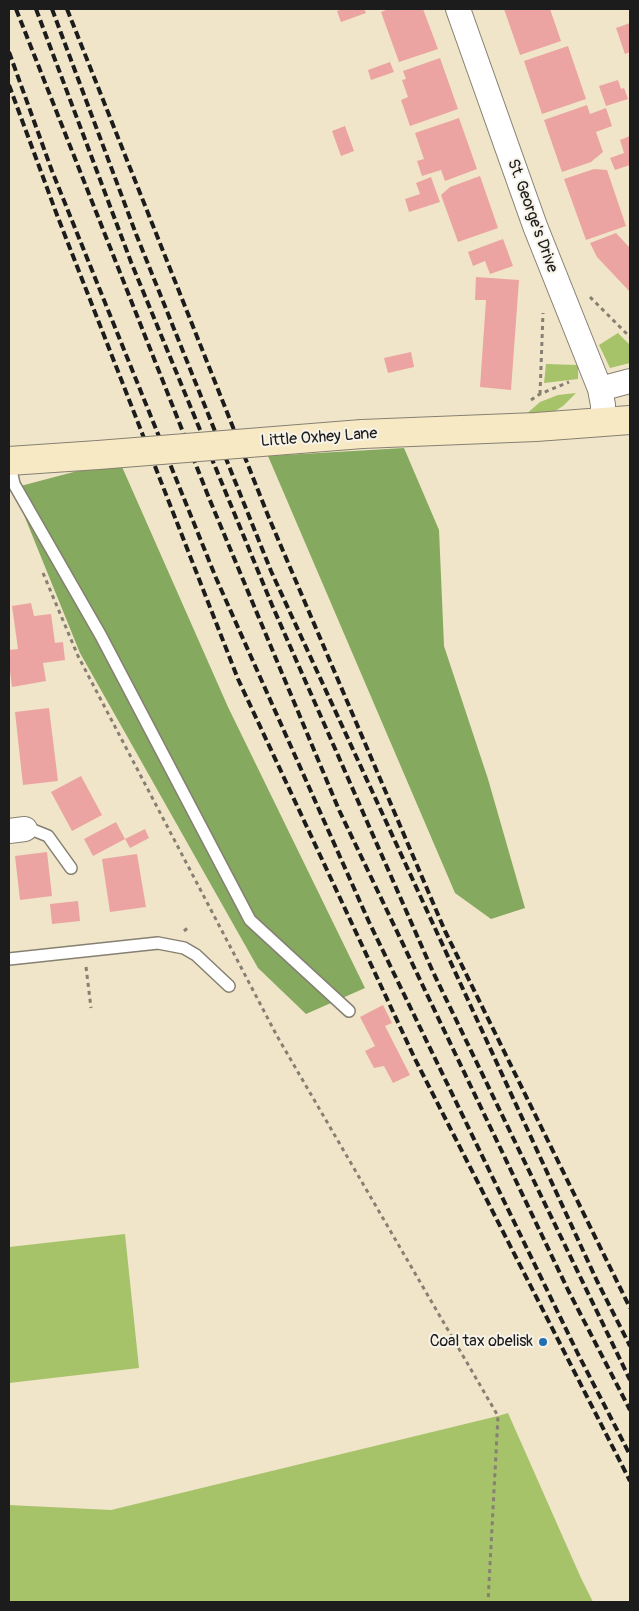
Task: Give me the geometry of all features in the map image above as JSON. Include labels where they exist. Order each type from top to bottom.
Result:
[{"type":"main road","name":"Little Oxhey Lane","points":[[9,461],[362,434],[603,423],[630,420]]},
{"type":"street","name":"St. George's Drive","points":[[458,9],[535,226],[600,389],[603,405],[603,423]]},
{"type":"street","points":[[600,389],[630,381]]},
{"type":"lane","points":[[9,461],[14,484],[101,636],[250,920],[349,1011]]},
{"type":"lane","points":[[13,828],[33,830],[48,836],[71,868]]},
{"type":"lane","points":[[9,959],[158,943],[184,948],[196,955],[229,986]]},
{"type":"path","points":[[39,565],[78,656],[278,1036],[498,1416],[488,1602]]},
{"type":"path","points":[[84,951],[92,1008]]},
{"type":"green space","points":[[618,333],[630,345],[630,363],[610,368],[599,345]]},
{"type":"green space","points":[[546,364],[578,365],[578,379],[544,383]]},
{"type":"green space","points":[[576,393],[563,406],[552,413],[524,416],[540,402],[558,395]]},
{"type":"green space","points":[[404,448],[439,530],[444,646],[488,779],[525,908],[491,919],[455,893],[268,456]]},
{"type":"green space","points":[[119,460],[228,707],[365,988],[306,1014],[258,968],[80,653],[13,488]]},
{"type":"green space","points":[[125,1234],[139,1368],[9,1383],[9,1247]]},
{"type":"green space","points":[[508,1413],[593,1602],[9,1602],[9,1505],[111,1510]]},
{"type":"building","points":[[343,9],[364,9],[366,13],[341,22],[337,11]]},
{"type":"building","points":[[389,9],[423,9],[438,49],[399,62],[381,12]]},
{"type":"building","points":[[504,9],[550,9],[561,41],[520,55]]},
{"type":"building","points":[[630,23],[630,52],[625,54],[616,28]]},
{"type":"building","points":[[568,46],[586,99],[542,114],[524,61]]},
{"type":"building","points":[[440,58],[458,109],[410,126],[401,100],[408,97],[402,80],[406,79],[403,71]]},
{"type":"building","points":[[390,62],[394,72],[371,80],[368,70]]},
{"type":"building","points":[[618,80],[621,89],[624,88],[628,99],[606,106],[599,86]]},
{"type":"building","points":[[587,105],[590,114],[606,108],[612,126],[596,132],[603,152],[591,162],[562,172],[544,120]]},
{"type":"building","points":[[459,118],[477,169],[445,181],[441,170],[422,176],[417,161],[424,159],[415,133]]},
{"type":"building","points":[[345,126],[354,151],[341,156],[332,131]]},
{"type":"building","points":[[630,136],[630,165],[615,170],[610,158],[624,153],[620,140]]},
{"type":"building","points":[[594,169],[607,170],[626,226],[586,240],[564,179]]},
{"type":"building","points":[[480,176],[498,228],[458,242],[441,195],[450,187]]},
{"type":"building","points":[[431,177],[440,202],[409,212],[405,199],[420,194],[416,183]]},
{"type":"building","points":[[616,233],[630,248],[630,292],[597,257],[590,243]]},
{"type":"building","points":[[503,239],[513,266],[490,274],[485,261],[473,266],[468,252]]},
{"type":"building","points":[[476,277],[519,280],[511,390],[480,387],[486,300],[475,300]]},
{"type":"building","points":[[411,352],[414,367],[388,373],[384,358]]},
{"type":"building","points":[[31,603],[34,616],[51,614],[55,643],[63,642],[65,660],[43,663],[46,681],[12,687],[9,650],[18,649],[12,606]]},
{"type":"building","points":[[49,708],[58,781],[23,785],[15,712]]},
{"type":"building","points":[[81,776],[102,815],[72,831],[51,792]]},
{"type":"building","points":[[116,822],[125,839],[93,856],[84,839]]},
{"type":"building","points":[[145,829],[149,838],[130,848],[125,839]]},
{"type":"building","points":[[47,852],[52,896],[20,900],[15,856]]},
{"type":"building","points":[[137,854],[146,907],[110,912],[102,859]]},
{"type":"building","points":[[78,901],[80,921],[52,924],[50,904]]},
{"type":"building","points":[[383,1005],[392,1023],[385,1026],[410,1075],[393,1083],[384,1066],[374,1068],[365,1051],[375,1046],[360,1017]]},
{"type":"railway","points":[[16,9],[209,498],[339,810],[568,1290],[630,1410]]},
{"type":"railway","points":[[36,9],[131,262],[272,605],[433,972],[630,1380]]},
{"type":"railway","points":[[52,9],[136,234],[271,571],[597,1281],[630,1346]]},
{"type":"railway","points":[[67,9],[269,518],[445,931],[630,1308]]},
{"type":"railway","points":[[9,52],[52,171],[216,578],[369,922],[578,1354],[630,1455]]},
{"type":"railway","points":[[9,85],[57,215],[238,679],[415,1059],[630,1481]]},
{"type":"place","name":"Coal tax obelisk","points":[[543,1342]]}]
